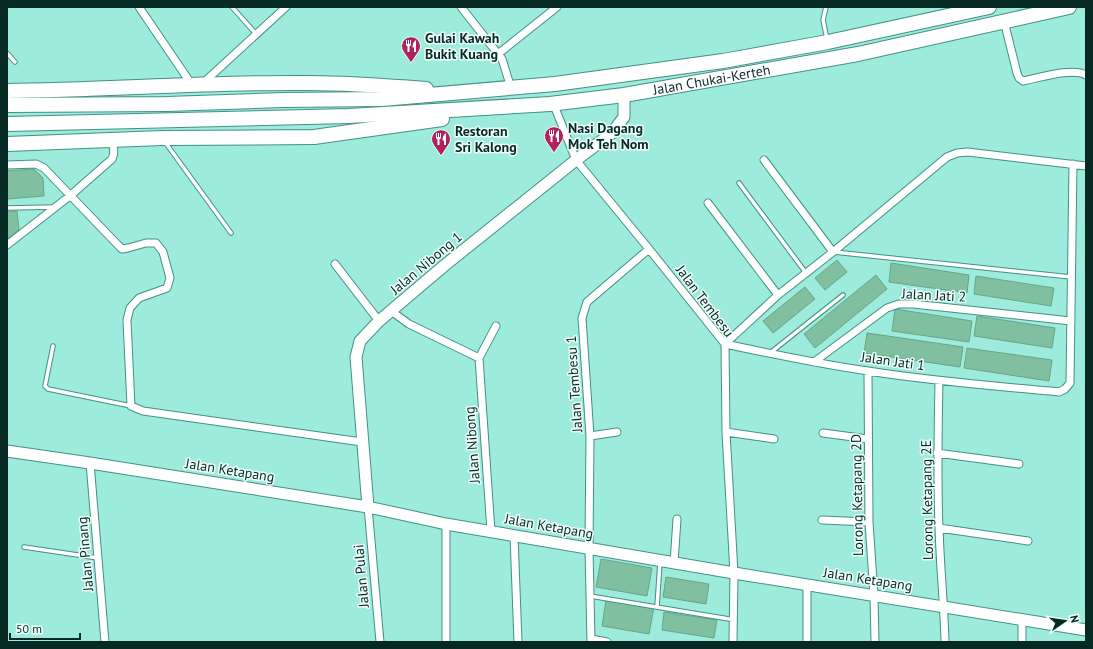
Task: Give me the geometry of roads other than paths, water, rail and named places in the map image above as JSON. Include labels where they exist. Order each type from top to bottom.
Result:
[{"type":"highway","name":"Jalan Chukai-Kerteh","points":[[7,105],[166,104],[283,100],[382,99],[473,92],[563,83],[723,61],[828,42],[956,10],[989,7]]},
{"type":"highway","name":"Jalan Chukai-Kerteh","points":[[7,124],[349,116],[551,103],[624,95],[858,54],[1069,7]]},
{"type":"highway","points":[[7,91],[65,91],[197,85],[308,83],[368,85],[473,92]]},
{"type":"highway","points":[[7,144],[162,138],[314,137],[551,103]]},
{"type":"street","points":[[139,7],[197,85],[286,7]]},
{"type":"street","points":[[461,7],[502,59],[512,88]]},
{"type":"street","points":[[498,54],[556,7]]},
{"type":"street","points":[[1004,21],[1017,73],[1019,78],[1023,81],[1070,72],[1082,73],[1086,75]]},
{"type":"street","name":"Jalan Nibong 1","points":[[368,508],[356,357],[360,341],[379,321],[445,265],[612,133],[624,117],[624,95]]},
{"type":"street","name":"Jalan Tembesu","points":[[551,103],[576,160],[725,344],[726,432],[734,573],[733,642]]},
{"type":"street","points":[[7,245],[71,195],[112,159],[114,149],[111,140]]},
{"type":"street","points":[[725,344],[778,295],[833,252],[947,157],[957,153],[968,152],[1086,166]]},
{"type":"street","points":[[764,160],[833,252]]},
{"type":"street","points":[[7,165],[36,164],[44,168],[122,248],[128,248],[146,243],[156,243],[163,252],[170,278],[167,288],[139,298],[130,308],[127,320],[131,406],[143,411],[362,442]]},
{"type":"street","points":[[1071,321],[1073,164]]},
{"type":"street","points":[[708,203],[778,295]]},
{"type":"street","name":"Jalan Tembesu 1","points":[[592,641],[589,548],[590,436],[582,318],[587,302],[649,249]]},
{"type":"street","points":[[335,264],[379,321]]},
{"type":"street","name":"Jalan Jati 2","points":[[814,362],[887,308],[899,304],[913,304],[1071,321]]},
{"type":"street","points":[[391,311],[409,324],[479,358],[496,326]]},
{"type":"street","name":"Jalan Jati 1","points":[[725,344],[868,371],[939,381],[1059,392],[1065,389],[1070,383],[1071,321]]},
{"type":"street","name":"Jalan Nibong","points":[[479,358],[491,531]]},
{"type":"street","name":"Lorong Ketapang 2D","points":[[868,371],[869,522],[874,595],[874,642]]},
{"type":"street","name":"Lorong Ketapang 2E","points":[[939,381],[937,453],[945,642]]},
{"type":"street","points":[[590,436],[617,432]]},
{"type":"street","points":[[726,432],[774,438]]},
{"type":"street","points":[[823,433],[868,439]]},
{"type":"street","name":"Jalan Ketapang","points":[[7,451],[368,508],[446,524],[660,561],[1086,630]]},
{"type":"street","points":[[937,453],[1018,464]]},
{"type":"street","name":"Jalan Pinang","points":[[90,463],[105,642]]},
{"type":"street","name":"Jalan Pulai","points":[[368,508],[380,642]]},
{"type":"street","points":[[674,563],[677,520]]},
{"type":"street","points":[[822,520],[869,522]]},
{"type":"street","points":[[446,524],[446,642]]},
{"type":"street","points":[[939,528],[1028,542]]},
{"type":"street","points":[[514,536],[518,642]]},
{"type":"street","points":[[807,585],[807,642]]},
{"type":"street","points":[[1022,620],[1022,642]]},
{"type":"street","points":[[592,641],[607,642]]},
{"type":"lane","points":[[232,7],[256,34]]},
{"type":"lane","points":[[826,7],[823,20],[828,42]]},
{"type":"lane","points":[[7,54],[15,62]]},
{"type":"lane","points":[[162,138],[231,233]]},
{"type":"lane","points":[[739,183],[806,273]]},
{"type":"lane","points":[[7,208],[56,206]]},
{"type":"lane","points":[[833,252],[1071,277]]},
{"type":"lane","points":[[769,353],[843,295]]},
{"type":"lane","points":[[53,346],[45,386],[48,389],[131,406]]},
{"type":"lane","points":[[24,547],[98,558]]},
{"type":"lane","points":[[657,606],[660,561]]},
{"type":"lane","points":[[590,596],[729,619]]},
{"type":"place","name":"Gulai Kawah Bukit Kuang","points":[[411,63]]},
{"type":"place","name":"Nasi Dagang Mok Teh Nom","points":[[554,153]]},
{"type":"place","name":"Restoran Sri Kalong","points":[[441,156]]}]
